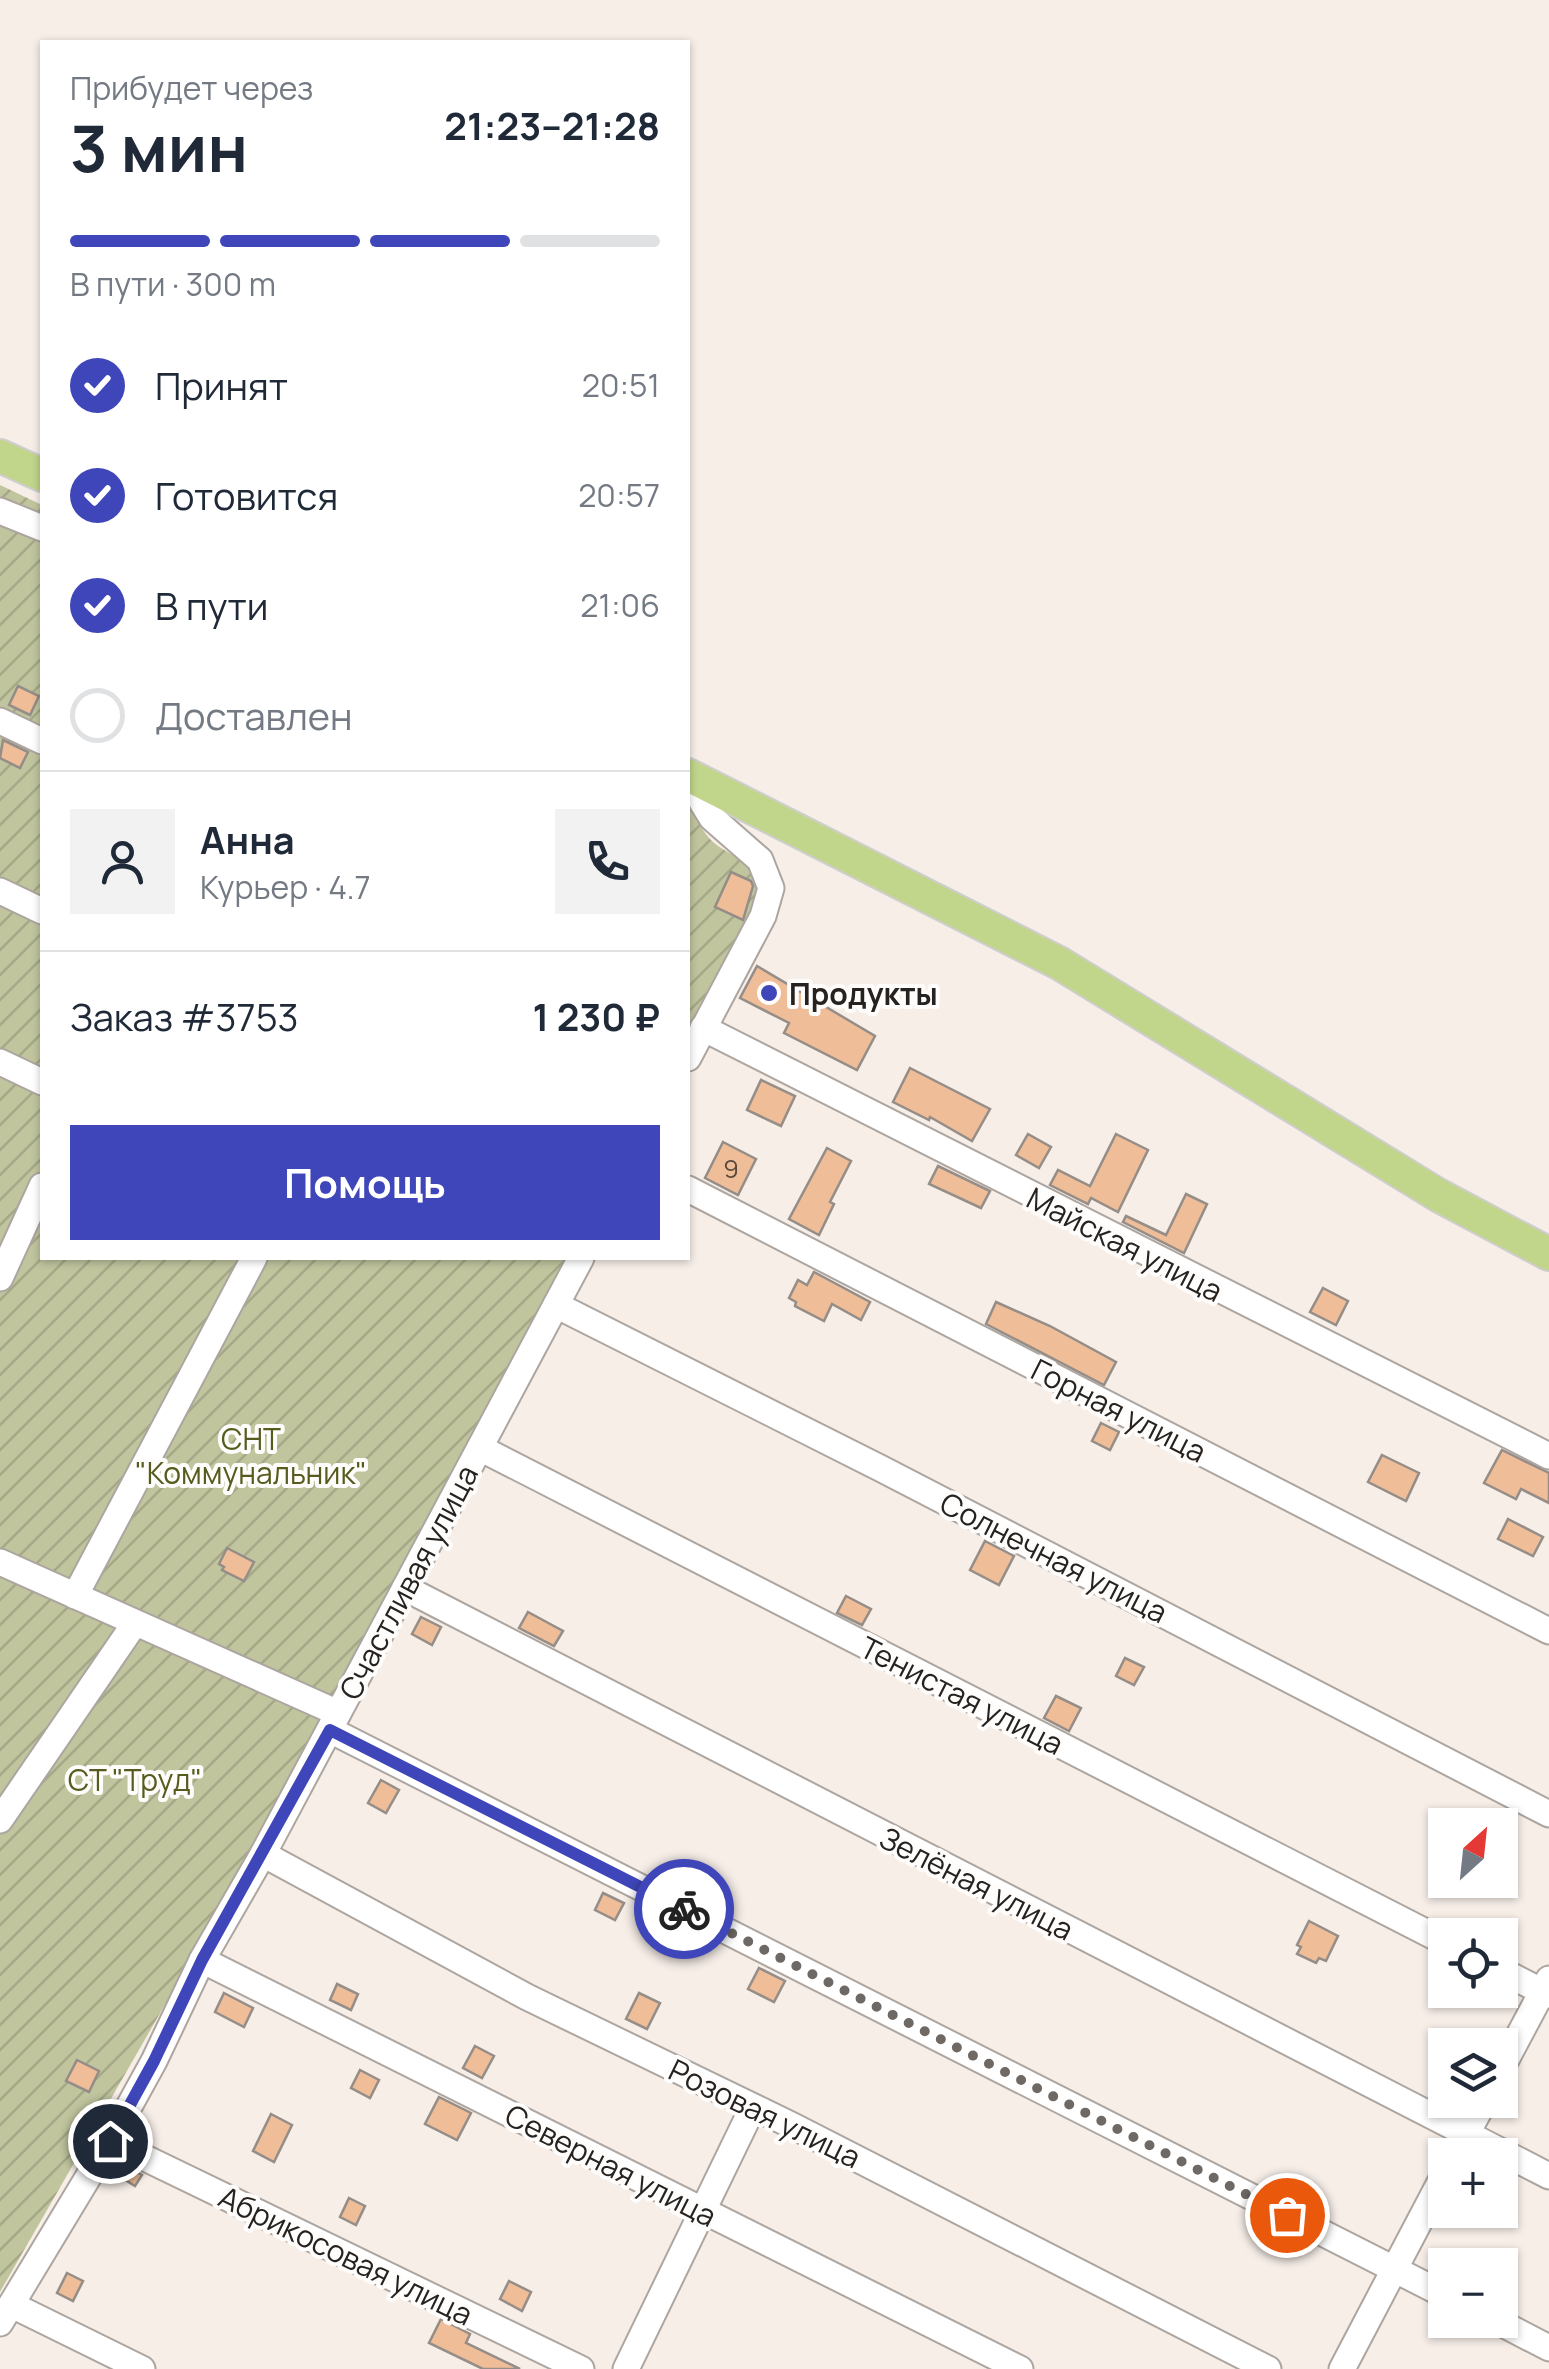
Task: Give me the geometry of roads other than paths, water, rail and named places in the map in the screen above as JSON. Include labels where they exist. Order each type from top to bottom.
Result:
[{"type":"main road","points":[[0,456],[40,474]]},
{"type":"main road","points":[[694,778],[1058,963],[1438,1195],[1549,1254]]},
{"type":"street","points":[[0,511],[40,527]]},
{"type":"street","points":[[0,721],[40,739]]},
{"type":"street","points":[[690,1054],[763,916],[771,888],[760,860],[712,818],[694,778]]},
{"type":"street","points":[[0,891],[40,910]]},
{"type":"street","name":"Майская улица","points":[[703,1028],[1549,1456]]},
{"type":"street","points":[[0,1062],[40,1081]]},
{"type":"street","points":[[0,1278],[7,1245],[40,1189]]},
{"type":"street","name":"Горная улица","points":[[690,1190],[1549,1631]]},
{"type":"street","points":[[75,1596],[253,1260]]},
{"type":"street","name":"Счастливая улица","points":[[6,2314],[154,2061],[202,1960],[263,1854],[580,1260]]},
{"type":"street","name":"Солнечная улица","points":[[556,1305],[1549,1814]]},
{"type":"street","name":"Тенистая улица","points":[[480,1448],[1428,1933]]},
{"type":"street","points":[[0,1562],[334,1722],[1428,2286]]},
{"type":"street","name":"Зелёная улица","points":[[405,1588],[1447,2138]]},
{"type":"street","points":[[0,1820],[134,1623]]},
{"type":"street","name":"Розовая улица","points":[[263,1854],[527,1997],[753,2106],[1268,2369]]},
{"type":"street","name":"Северная улица","points":[[202,1960],[1020,2369]]},
{"type":"street","points":[[1518,1977],[1547,1988],[1518,2039]]},
{"type":"street","points":[[626,2369],[753,2106]]},
{"type":"street","name":"Абрикосовая улица","points":[[110,2141],[581,2369]]},
{"type":"street","name":"Зелёная улица","points":[[1518,2165],[1549,2176]]},
{"type":"street","points":[[1342,2369],[1428,2204]]},
{"type":"street","points":[[6,2314],[142,2369]]},
{"type":"street","points":[[1518,2332],[1549,2348]]},
{"type":"place","name":"Продукты","points":[[769,993]]},
{"type":"park label","name":"СНТ \"Коммунальник\"","points":[[251,1455]]},
{"type":"park label","name":"СТ \"Труд\"","points":[[135,1779]]}]
